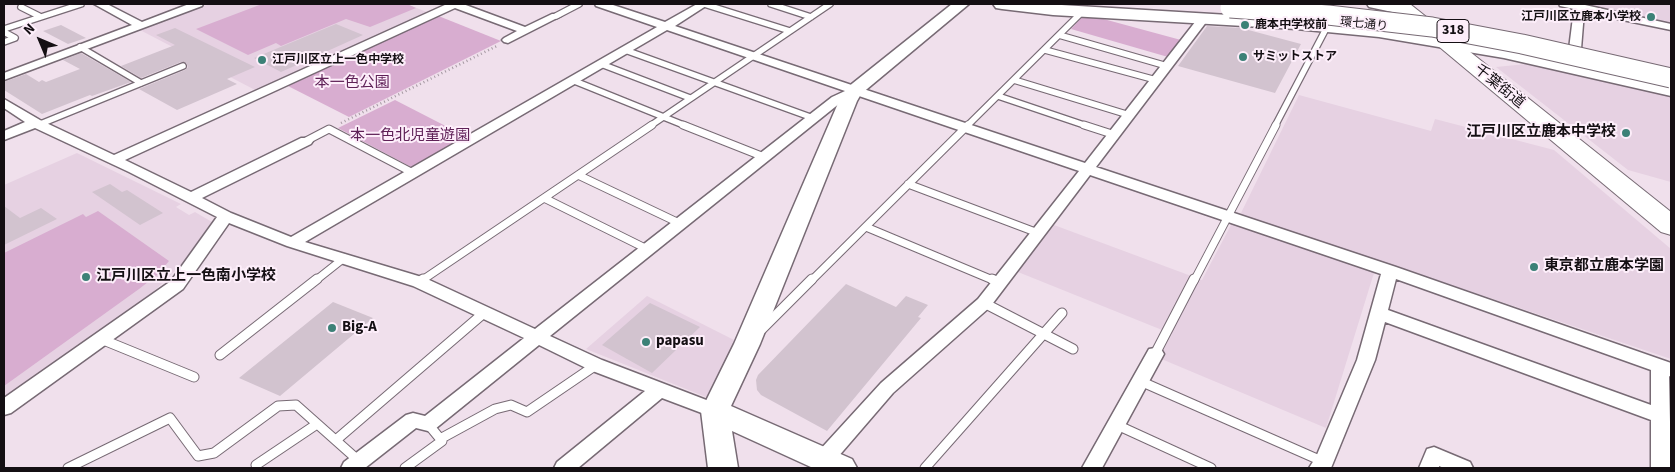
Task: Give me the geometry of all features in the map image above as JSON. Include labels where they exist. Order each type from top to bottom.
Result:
[{"type":"highway","name":"千葉街道","points":[[1406,10],[1671,226]]},
{"type":"main road","points":[[1002,4],[1052,10],[1327,26],[1443,41],[1533,58],[1671,90]]},
{"type":"main road","name":"環七通り","points":[[1051,4],[1338,16],[1432,27],[1513,42],[1671,78]]},
{"type":"main road","name":"環七通り","points":[[1157,4],[1326,20],[1430,33],[1521,50],[1671,84]]},
{"type":"main road","points":[[1255,4],[1338,10],[1368,6],[1406,10],[1671,71]]},
{"type":"street","points":[[99,4],[140,25]]},
{"type":"street","points":[[4,76],[198,4]]},
{"type":"street","points":[[113,160],[455,4],[526,31]]},
{"type":"street","points":[[600,4],[1390,271],[1666,368],[1660,416],[1661,468]]},
{"type":"street","points":[[292,243],[704,4]]},
{"type":"street","points":[[355,465],[413,420],[428,424],[679,223],[836,100],[854,91],[961,4]]},
{"type":"street","points":[[1564,4],[1580,5],[1671,27]]},
{"type":"street","points":[[1576,49],[1580,5]]},
{"type":"street","points":[[508,40],[556,16]]},
{"type":"street","points":[[4,103],[37,124],[226,216],[292,243],[419,282],[596,365],[715,411],[833,464],[887,388],[984,303],[1203,19]]},
{"type":"street","points":[[723,468],[715,411],[747,344],[848,101],[854,91]]},
{"type":"street","points":[[4,136],[37,124]]},
{"type":"street","points":[[190,198],[306,141]]},
{"type":"street","points":[[4,408],[177,285],[226,216]]},
{"type":"street","points":[[1321,465],[1366,360],[1390,271]]},
{"type":"street","points":[[1378,313],[1660,416]]},
{"type":"street","points":[[1092,468],[1155,354]]},
{"type":"street","points":[[564,468],[661,389]]},
{"type":"street","points":[[1429,468],[1434,455],[1462,468]]},
{"type":"lane","points":[[4,42],[15,38],[4,30],[12,26],[81,4]]},
{"type":"lane","points":[[556,16],[579,4]]},
{"type":"lane","points":[[704,4],[790,31]]},
{"type":"lane","points":[[770,4],[811,17]]},
{"type":"lane","points":[[419,282],[830,4]]},
{"type":"lane","points":[[21,7],[40,16]]},
{"type":"lane","points":[[1155,354],[1327,26],[1338,10]]},
{"type":"lane","points":[[747,344],[1079,15]]},
{"type":"lane","points":[[4,21],[12,26]]},
{"type":"lane","points":[[1059,35],[1167,66]]},
{"type":"lane","points":[[80,48],[141,83]]},
{"type":"lane","points":[[625,50],[813,118]]},
{"type":"lane","points":[[1045,50],[1156,80]]},
{"type":"lane","points":[[600,64],[690,98]]},
{"type":"lane","points":[[37,124],[182,66]]},
{"type":"lane","points":[[572,80],[764,157]]},
{"type":"lane","points":[[1014,80],[1130,115]]},
{"type":"lane","points":[[998,96],[1115,135]]},
{"type":"lane","points":[[306,141],[329,129],[413,173]]},
{"type":"lane","points":[[578,175],[679,223]]},
{"type":"lane","points":[[908,184],[1038,233]]},
{"type":"lane","points":[[544,198],[647,249]]},
{"type":"lane","points":[[866,227],[1000,283]]},
{"type":"lane","points":[[220,355],[344,258]]},
{"type":"lane","points":[[984,303],[1073,349]]},
{"type":"lane","points":[[336,440],[485,312]]},
{"type":"lane","points":[[925,468],[1062,313]]},
{"type":"lane","points":[[101,339],[194,377]]},
{"type":"lane","points":[[440,439],[495,409],[511,405],[519,407],[526,412],[596,365]]},
{"type":"lane","points":[[1140,382],[1321,465]]},
{"type":"lane","points":[[68,468],[170,418],[198,456],[214,453],[278,406],[296,405],[336,440],[355,465]]},
{"type":"lane","points":[[256,465],[317,424]]},
{"type":"lane","points":[[405,468],[442,441],[428,424]]},
{"type":"lane","points":[[1117,425],[1211,468]]},
{"type":"path","points":[[329,129],[508,40]]},
{"type":"shaded area","name":"江戸川区立上一色中学校","points":[[210,4],[407,4],[429,13],[257,91],[140,30]]},
{"type":"shaded area","name":"江戸川区立鹿本小学校","points":[[1588,4],[1671,4],[1671,25],[1588,7]]},
{"type":"shaded area","name":"江戸川区立鹿本中学校","points":[[1536,63],[1671,96],[1671,182],[1628,170],[1496,67]]},
{"type":"shaded area","name":"東京都立鹿本学園","points":[[1299,95],[1431,131],[1435,119],[1554,150],[1671,249],[1671,359],[1380,261],[1373,276],[1326,428],[1159,358],[1172,334],[1018,272],[1054,225],[1202,280],[1231,225],[1241,213]]},
{"type":"shaded area","name":"江戸川区立上一色南小学校","points":[[77,153],[181,204],[176,207],[189,215],[195,212],[212,222],[184,262],[152,293],[4,400],[4,185]]},
{"type":"shaded area","points":[[647,296],[736,341],[711,394],[706,397],[586,349]]},
{"type":"green space","points":[[262,4],[407,4],[416,8],[370,27],[346,19],[281,46],[276,43],[248,55],[196,29]]},
{"type":"green space","points":[[1085,14],[1181,40],[1168,57],[1071,29]]},
{"type":"green space","name":"本一色公園","points":[[436,15],[501,41],[349,117],[284,84]]},
{"type":"green space","name":"本一色北児童遊園","points":[[395,100],[467,137],[413,168],[338,128]]},
{"type":"green space","points":[[98,211],[169,261],[157,275],[139,289],[4,386],[4,253],[83,214],[86,217]]},
{"type":"building","points":[[336,24],[363,35],[281,72],[254,58]]},
{"type":"building","points":[[61,25],[86,38],[68,44],[43,31]]},
{"type":"building","points":[[1207,26],[1241,28],[1301,44],[1275,93],[1178,66]]},
{"type":"building","points":[[175,28],[255,67],[227,79],[237,84],[177,110],[139,89],[185,70],[188,67],[186,63],[181,62],[141,78],[121,66],[175,45],[156,35]]},
{"type":"building","points":[[81,53],[131,82],[92,96],[90,95],[42,114],[4,90],[4,82],[26,74],[39,82],[42,80],[46,82],[80,69],[63,60]]},
{"type":"building","points":[[110,184],[122,192],[127,190],[163,213],[140,225],[92,192]]},
{"type":"building","points":[[4,206],[20,218],[41,208],[57,219],[4,245]]},
{"type":"building","points":[[846,284],[896,307],[906,296],[928,305],[918,317],[921,318],[827,431],[761,395],[757,390],[756,380],[758,375]]},
{"type":"building","points":[[333,302],[373,318],[280,396],[239,378]]},
{"type":"building","points":[[650,303],[700,327],[652,373],[602,345]]},
{"type":"place","name":"江戸川区立鹿本小学校","points":[[1651,17]]},
{"type":"place","name":"鹿本中学校前","points":[[1245,25]]},
{"type":"place","name":"サミットストア","points":[[1243,57]]},
{"type":"place","name":"江戸川区立上一色中学校","points":[[262,60]]},
{"type":"place","name":"江戸川区立鹿本中学校","points":[[1626,133]]},
{"type":"place","name":"東京都立鹿本学園","points":[[1534,267]]},
{"type":"place","name":"江戸川区立上一色南小学校","points":[[86,277]]},
{"type":"place","name":"Big-A","points":[[332,328]]},
{"type":"place","name":"papasu","points":[[646,342]]}]
